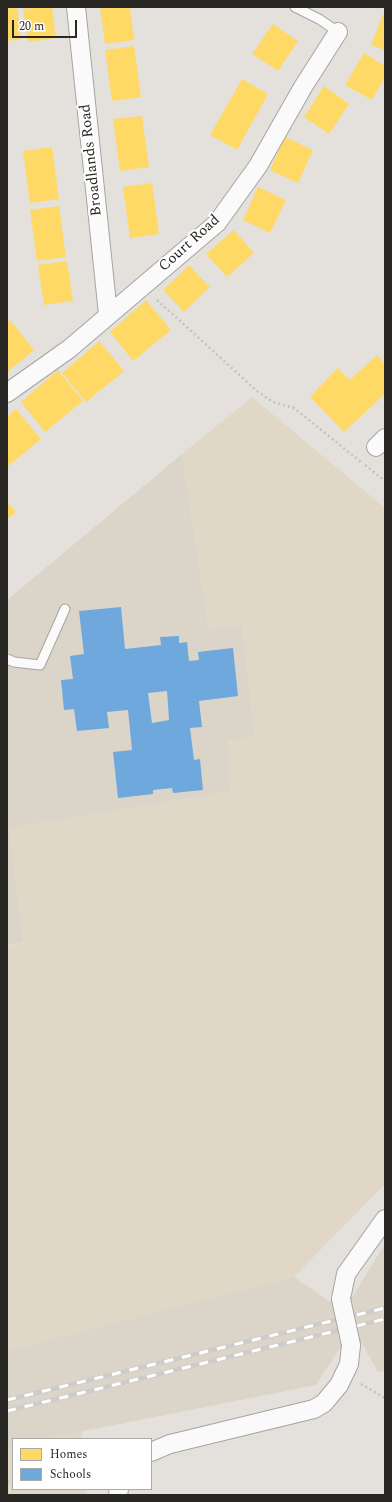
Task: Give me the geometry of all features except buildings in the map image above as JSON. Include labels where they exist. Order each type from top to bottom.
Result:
[{"type":"street","name":"Broadlands Road","points":[[76,7],[108,314]]},
{"type":"street","name":"Court Road","points":[[7,393],[69,349],[108,314],[217,223],[258,166],[303,87],[338,32]]},
{"type":"street","points":[[152,1452],[170,1444],[314,1408],[324,1403],[332,1396],[349,1364],[351,1346],[341,1299],[346,1274],[385,1219]]},
{"type":"lane","points":[[295,7],[319,19],[338,32]]},
{"type":"lane","points":[[7,658],[14,662],[40,665],[65,609]]},
{"type":"path","points":[[142,286],[257,391],[273,402],[294,408],[385,482]]},
{"type":"path","points":[[345,1374],[385,1398]]},
{"type":"shaded area","points":[[252,397],[385,508],[385,1184],[294,1277],[7,1350],[7,946],[23,942],[9,828],[230,792],[228,741],[255,736],[242,626],[209,629],[182,454]]},
{"type":"shaded area","points":[[182,454],[209,629],[242,625],[255,737],[228,741],[230,792],[9,828],[23,942],[7,945],[7,600]]},
{"type":"shaded area","points":[[383,1247],[385,1247],[385,1371],[378,1372],[362,1343],[340,1348],[316,1385],[49,1438],[12,1438],[12,1446],[7,1447],[7,1350],[294,1277],[330,1302],[353,1296]]},
{"type":"shaded area","points":[[82,1431],[82,1438],[49,1438]]},
{"type":"shaded area","points":[[12,1446],[12,1490],[87,1490],[87,1495],[7,1495],[7,1447]]},
{"type":"railway","points":[[7,1400],[385,1308]]},
{"type":"railway","points":[[7,1411],[385,1319]]}]
